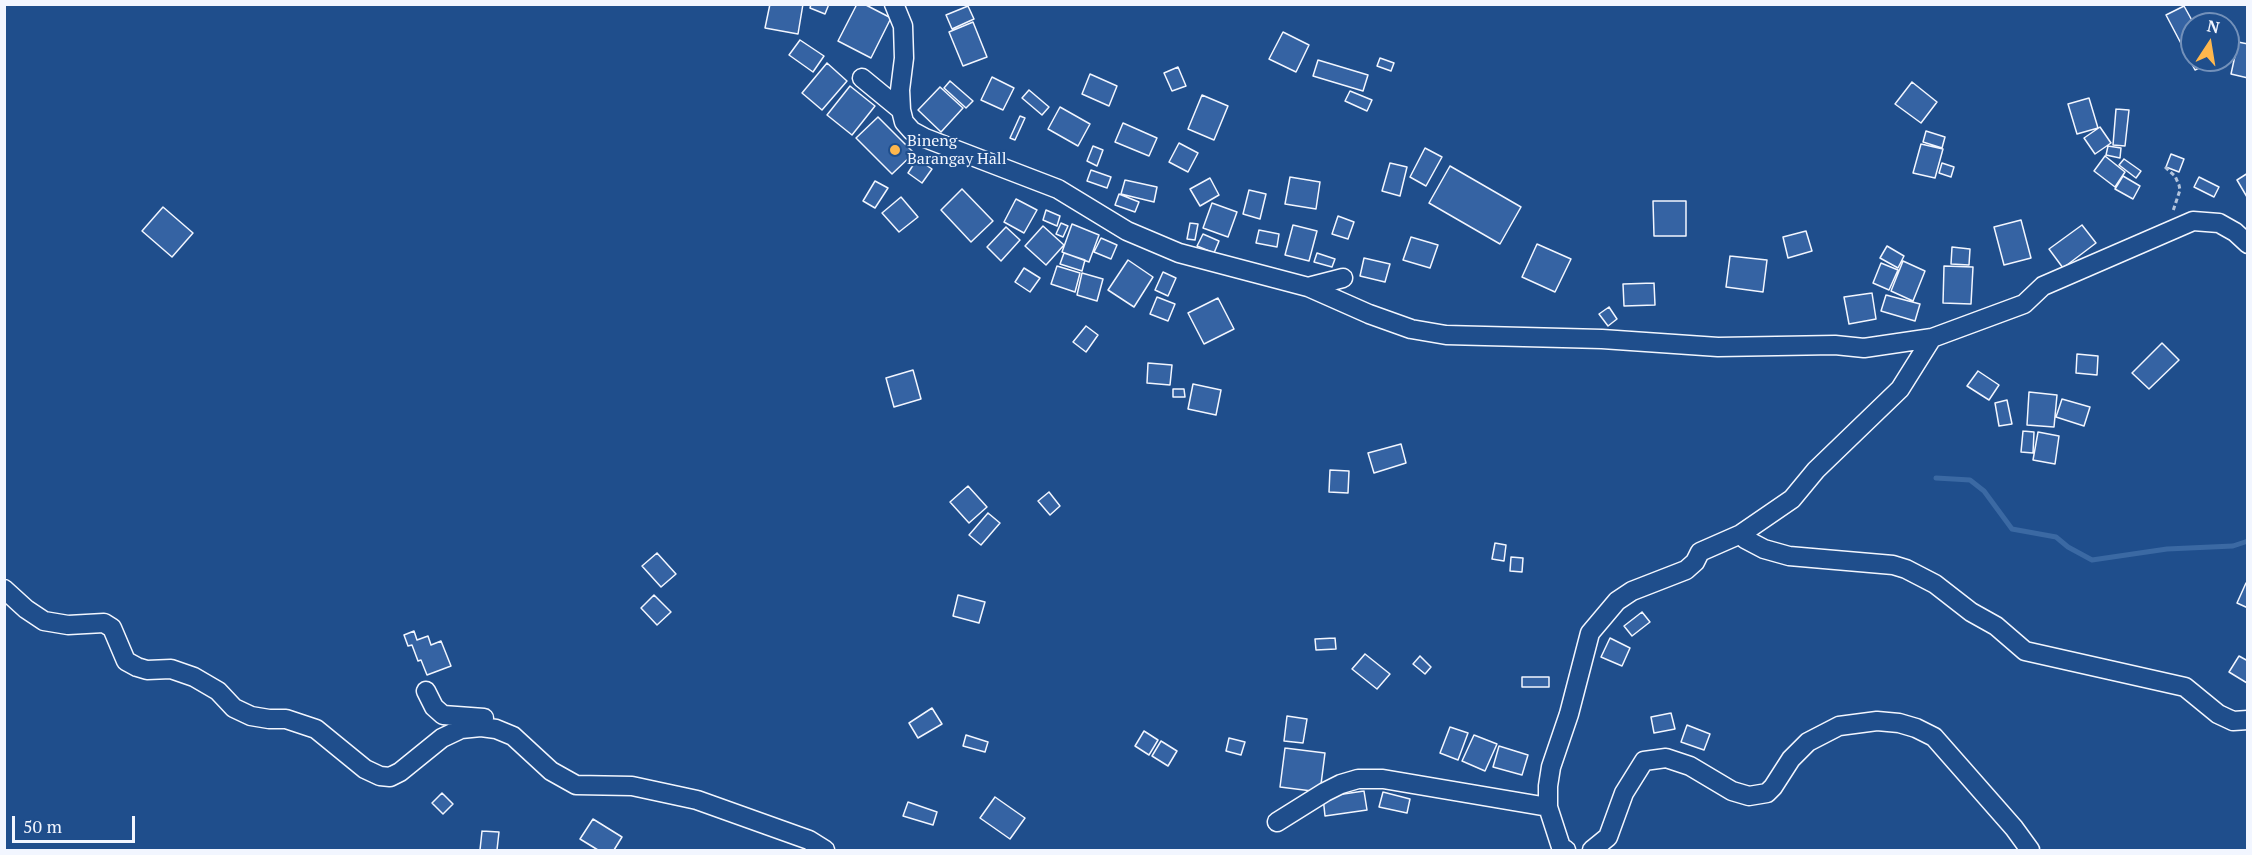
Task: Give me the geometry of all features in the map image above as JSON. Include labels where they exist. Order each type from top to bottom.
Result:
[{"type":"street","points":[[896,5],[903,26],[901,110],[904,122],[912,131],[1058,189],[1127,231],[1179,253],[1308,287],[1370,314],[1429,334],[1602,339],[1718,347],[1835,345],[1864,348],[1932,338],[2024,304],[2043,286],[2193,221],[2207,220],[2219,223],[2235,232],[2247,244]]},
{"type":"street","points":[[862,78],[901,110]]},
{"type":"street","points":[[1308,287],[1343,278]]},
{"type":"street","points":[[1566,850],[1561,847],[1548,807],[1548,786],[1551,767],[1569,714],[1590,633],[1617,601],[1632,591],[1686,570],[1695,562],[1700,552],[1741,534],[1792,499],[1816,470],[1900,389],[1932,338]]},
{"type":"street","points":[[1741,534],[1744,539],[1764,549],[1789,556],[1893,565],[1906,569],[1935,584],[1971,612],[1996,626],[2025,651],[2185,687],[2218,714],[2233,721],[2247,720]]},
{"type":"street","points":[[4,589],[26,609],[44,621],[68,625],[104,623],[112,627],[126,661],[147,670],[171,669],[194,677],[219,691],[234,708],[251,716],[286,719],[316,729],[365,769],[380,776],[390,777],[400,772],[442,738],[461,729],[481,727],[496,729],[513,736],[551,771],[576,785],[632,786],[697,800],[809,840],[825,850]]},
{"type":"street","points":[[426,691],[434,707],[443,715],[488,719],[496,729]]},
{"type":"street","points":[[1592,850],[1608,837],[1624,793],[1644,761],[1666,758],[1690,766],[1732,791],[1749,796],[1767,793],[1791,759],[1818,735],[1839,726],[1877,721],[1899,723],[1934,737],[2030,850]]},
{"type":"street","points":[[1277,822],[1325,792],[1358,779],[1383,779],[1548,807]]},
{"type":"path","points":[[2164,232],[2180,190],[2175,176],[2165,167]]},
{"type":"building","points":[[770,4],[803,4],[798,34],[765,28]]},
{"type":"building","points":[[811,4],[829,4],[825,14],[810,8]]},
{"type":"building","points":[[857,4],[864,4],[891,18],[871,58],[838,41]]},
{"type":"building","points":[[968,6],[974,19],[952,29],[946,15]]},
{"type":"building","points":[[2184,6],[2187,12],[2180,12],[2180,42],[2166,15]]},
{"type":"building","points":[[973,22],[987,57],[963,66],[949,32]]},
{"type":"building","points":[[1283,32],[1309,45],[1296,72],[1269,59]]},
{"type":"building","points":[[800,40],[824,56],[813,72],[789,55]]},
{"type":"building","points":[[2240,42],[2248,44],[2248,78],[2231,74],[2231,72],[2240,72]]},
{"type":"building","points":[[1380,58],[1394,63],[1391,71],[1377,66]]},
{"type":"building","points":[[1318,60],[1368,75],[1363,91],[1313,76]]},
{"type":"building","points":[[827,63],[847,81],[822,110],[802,93]]},
{"type":"building","points":[[1178,67],[1186,86],[1172,91],[1164,73]]},
{"type":"building","points":[[1090,74],[1117,86],[1109,106],[1082,94]]},
{"type":"building","points":[[992,77],[1014,88],[1003,110],[981,100]]},
{"type":"building","points":[[950,81],[973,101],[966,108],[944,88]]},
{"type":"building","points":[[1912,82],[1937,102],[1921,123],[1895,104]]},
{"type":"building","points":[[850,86],[875,106],[852,135],[827,115]]},
{"type":"building","points":[[940,87],[963,108],[941,132],[918,110]]},
{"type":"building","points":[[1029,90],[1049,107],[1042,115],[1022,98]]},
{"type":"building","points":[[1350,91],[1372,100],[1367,111],[1345,101]]},
{"type":"building","points":[[1202,95],[1228,106],[1214,140],[1188,129]]},
{"type":"building","points":[[2089,98],[2098,128],[2077,134],[2068,104]]},
{"type":"building","points":[[1060,107],[1090,124],[1078,146],[1048,129]]},
{"type":"building","points":[[2116,109],[2129,110],[2125,146],[2113,145]]},
{"type":"building","points":[[1020,116],[1025,118],[1015,140],[1010,138]]},
{"type":"building","points":[[878,117],[914,153],[892,174],[856,138]]},
{"type":"building","points":[[1123,123],[1157,138],[1149,156],[1115,142]]},
{"type":"building","points":[[2100,127],[2111,143],[2095,154],[2084,138]]},
{"type":"building","points":[[1926,131],[1945,137],[1942,148],[1923,142]]},
{"type":"building","points":[[1179,143],[1198,153],[1188,172],[1169,162]]},
{"type":"building","points":[[1921,144],[1943,149],[1935,178],[1913,173]]},
{"type":"building","points":[[1093,146],[1103,150],[1097,166],[1087,161]]},
{"type":"building","points":[[2108,146],[2121,148],[2120,158],[2106,155]]},
{"type":"building","points":[[1425,148],[1442,157],[1426,186],[1410,177]]},
{"type":"building","points":[[2171,154],[2184,159],[2179,172],[2166,167]]},
{"type":"building","points":[[2105,156],[2125,172],[2115,187],[2094,171]]},
{"type":"building","points":[[917,159],[932,169],[922,183],[908,173]]},
{"type":"building","points":[[2124,159],[2141,171],[2136,178],[2119,165]]},
{"type":"building","points":[[1390,163],[1407,167],[1400,196],[1382,191]]},
{"type":"building","points":[[1942,163],[1954,167],[1951,177],[1939,173]]},
{"type":"building","points":[[1450,166],[1521,207],[1500,244],[1429,203]]},
{"type":"building","points":[[1091,170],[1111,177],[1107,188],[1087,181]]},
{"type":"building","points":[[2248,173],[2248,197],[2247,197],[2237,180]]},
{"type":"building","points":[[2123,176],[2140,186],[2133,199],[2115,189]]},
{"type":"building","points":[[1290,177],[1320,182],[1316,209],[1285,204]]},
{"type":"building","points":[[2199,177],[2219,187],[2214,197],[2194,187]]},
{"type":"building","points":[[1210,178],[1219,195],[1200,206],[1190,189]]},
{"type":"building","points":[[1125,180],[1157,187],[1154,202],[1121,194]]},
{"type":"building","points":[[875,181],[888,188],[875,208],[863,201]]},
{"type":"building","points":[[962,189],[993,221],[971,242],[941,210]]},
{"type":"building","points":[[1249,190],[1266,194],[1260,219],[1243,214]]},
{"type":"building","points":[[1119,194],[1139,202],[1135,212],[1115,205]]},
{"type":"building","points":[[901,197],[918,217],[899,232],[882,213]]},
{"type":"building","points":[[1016,199],[1037,210],[1024,233],[1004,222]]},
{"type":"building","points":[[1653,201],[1686,201],[1686,236],[1654,236]]},
{"type":"building","points":[[1212,203],[1237,212],[1228,237],[1203,228]]},
{"type":"building","points":[[163,207],[193,233],[172,257],[142,231]]},
{"type":"building","points":[[1046,210],[1060,216],[1057,226],[1043,220]]},
{"type":"building","points":[[1338,216],[1354,222],[1348,239],[1332,234]]},
{"type":"building","points":[[2021,220],[2031,258],[2004,265],[1994,227]]},
{"type":"building","points":[[1061,223],[1068,226],[1063,237],[1056,234]]},
{"type":"building","points":[[1190,223],[1198,224],[1195,240],[1187,239]]},
{"type":"building","points":[[1072,224],[1099,235],[1089,262],[1062,252]]},
{"type":"building","points":[[1293,225],[1317,231],[1309,261],[1285,255]]},
{"type":"building","points":[[2082,225],[2096,243],[2063,268],[2049,249]]},
{"type":"building","points":[[1043,226],[1064,245],[1046,265],[1025,246]]},
{"type":"building","points":[[1006,227],[1020,240],[1001,261],[987,247]]},
{"type":"building","points":[[1259,230],[1279,234],[1277,247],[1256,243]]},
{"type":"building","points":[[1806,231],[1812,251],[1788,258],[1783,237]]},
{"type":"building","points":[[1203,234],[1219,241],[1214,253],[1197,246]]},
{"type":"building","points":[[1411,237],[1438,245],[1430,268],[1403,260]]},
{"type":"building","points":[[1101,238],[1117,245],[1111,259],[1094,252]]},
{"type":"building","points":[[1537,244],[1571,259],[1555,292],[1522,277]]},
{"type":"building","points":[[1887,246],[1904,256],[1898,268],[1880,258]]},
{"type":"building","points":[[1952,247],[1970,249],[1969,265],[1951,264]]},
{"type":"building","points":[[1064,253],[1085,260],[1082,271],[1060,264]]},
{"type":"building","points":[[1317,253],[1335,259],[1332,267],[1314,262]]},
{"type":"building","points":[[1730,256],[1767,260],[1763,292],[1726,287]]},
{"type":"building","points":[[1364,258],[1390,264],[1385,282],[1360,276]]},
{"type":"building","points":[[1128,260],[1153,277],[1134,307],[1108,290]]},
{"type":"building","points":[[1903,261],[1925,271],[1913,301],[1891,291]]},
{"type":"building","points":[[1881,263],[1898,270],[1889,290],[1873,283]]},
{"type":"building","points":[[1057,266],[1080,273],[1075,292],[1051,284]]},
{"type":"building","points":[[1944,266],[1973,267],[1971,304],[1943,303]]},
{"type":"building","points":[[1024,268],[1040,278],[1030,292],[1015,282]]},
{"type":"building","points":[[1163,272],[1176,278],[1168,296],[1155,290]]},
{"type":"building","points":[[1082,273],[1103,279],[1097,301],[1077,295]]},
{"type":"building","points":[[1654,283],[1655,305],[1624,306],[1623,284]]},
{"type":"building","points":[[1872,293],[1876,319],[1849,324],[1844,297]]},
{"type":"building","points":[[1886,295],[1920,304],[1915,321],[1881,311]]},
{"type":"building","points":[[1157,297],[1175,304],[1168,321],[1150,314]]},
{"type":"building","points":[[1218,298],[1234,329],[1204,344],[1188,313]]},
{"type":"building","points":[[1609,307],[1617,319],[1608,326],[1599,314]]},
{"type":"building","points":[[1086,326],[1098,335],[1086,352],[1073,342]]},
{"type":"building","points":[[2162,343],[2179,360],[2149,389],[2132,373]]},
{"type":"building","points":[[2077,354],[2098,356],[2097,375],[2076,373]]},
{"type":"building","points":[[1148,363],[1172,365],[1170,385],[1147,383]]},
{"type":"building","points":[[913,370],[921,399],[894,407],[886,378]]},
{"type":"building","points":[[1978,371],[1999,385],[1989,400],[1967,386]]},
{"type":"building","points":[[1193,384],[1221,390],[1216,415],[1188,409]]},
{"type":"building","points":[[1173,389],[1184,389],[1185,397],[1173,397]]},
{"type":"building","points":[[2029,392],[2057,395],[2054,427],[2027,425]]},
{"type":"building","points":[[2062,399],[2090,407],[2084,426],[2056,417]]},
{"type":"building","points":[[2007,400],[2012,424],[1999,426],[1995,403]]},
{"type":"building","points":[[2023,431],[2034,432],[2033,453],[2021,452]]},
{"type":"building","points":[[2038,432],[2059,436],[2055,464],[2033,460]]},
{"type":"building","points":[[1401,444],[1406,463],[1374,473],[1368,453]]},
{"type":"building","points":[[1330,470],[1349,471],[1348,493],[1329,492]]},
{"type":"building","points":[[968,486],[987,507],[969,523],[950,502]]},
{"type":"building","points":[[1049,492],[1060,506],[1050,515],[1038,501]]},
{"type":"building","points":[[988,513],[1000,523],[981,545],[969,535]]},
{"type":"building","points":[[1495,543],[1506,545],[1504,561],[1492,559]]},
{"type":"building","points":[[657,553],[676,574],[661,587],[642,566]]},
{"type":"building","points":[[1511,557],[1523,558],[1522,572],[1510,571]]},
{"type":"building","points":[[2248,583],[2248,608],[2237,603]]},
{"type":"building","points":[[654,595],[671,612],[657,625],[641,608]]},
{"type":"building","points":[[958,595],[985,602],[979,623],[953,616]]},
{"type":"building","points":[[1642,612],[1650,622],[1632,636],[1624,626]]},
{"type":"building","points":[[414,631],[417,640],[428,636],[431,645],[441,641],[451,666],[427,675],[421,660],[418,661],[412,645],[408,646],[404,635]]},
{"type":"building","points":[[1335,638],[1336,649],[1316,650],[1315,639]]},
{"type":"building","points":[[1610,638],[1630,648],[1622,666],[1601,657]]},
{"type":"building","points":[[1365,654],[1390,674],[1377,689],[1352,669]]},
{"type":"building","points":[[1420,656],[1431,667],[1425,674],[1413,664]]},
{"type":"building","points":[[2239,656],[2248,661],[2247,683],[2229,672]]},
{"type":"building","points":[[1522,677],[1549,677],[1549,687],[1522,687]]},
{"type":"building","points":[[932,708],[942,724],[918,738],[909,723]]},
{"type":"building","points":[[1671,713],[1675,729],[1654,733],[1651,717]]},
{"type":"building","points":[[1287,716],[1307,719],[1303,743],[1284,741]]},
{"type":"building","points":[[1687,725],[1710,734],[1704,750],[1681,742]]},
{"type":"building","points":[[1450,727],[1468,733],[1458,760],[1440,753]]},
{"type":"building","points":[[1144,731],[1158,740],[1149,755],[1135,746]]},
{"type":"building","points":[[966,735],[988,742],[985,752],[963,746]]},
{"type":"building","points":[[1474,735],[1497,744],[1485,771],[1462,761]]},
{"type":"building","points":[[1229,738],[1245,742],[1241,755],[1226,751]]},
{"type":"building","points":[[1161,741],[1177,751],[1168,766],[1152,756]]},
{"type":"building","points":[[1499,746],[1528,755],[1522,775],[1493,767]]},
{"type":"building","points":[[1285,748],[1325,753],[1320,792],[1280,787]]},
{"type":"building","points":[[1364,791],[1367,810],[1325,816],[1323,797]]},
{"type":"building","points":[[1383,792],[1410,799],[1407,813],[1379,807]]},
{"type":"building","points":[[442,793],[453,804],[443,814],[432,803]]},
{"type":"building","points":[[995,797],[1025,818],[1010,839],[980,818]]},
{"type":"building","points":[[908,802],[937,812],[933,825],[903,816]]},
{"type":"building","points":[[593,819],[622,837],[614,850],[598,850],[580,839]]},
{"type":"building","points":[[482,831],[499,832],[497,850],[480,850]]},
{"type":"waterway","points":[[1936,478],[1970,480],[1984,491],[2012,529],[2056,537],[2068,547],[2092,560],[2167,549],[2233,546],[2248,541]]},
{"type":"place","name":"Bineng Barangay Hall","points":[[895,150]]}]
